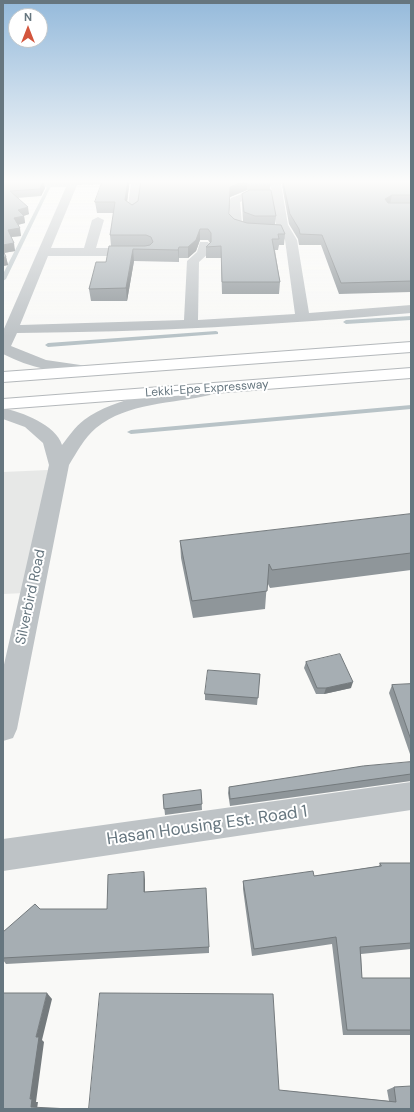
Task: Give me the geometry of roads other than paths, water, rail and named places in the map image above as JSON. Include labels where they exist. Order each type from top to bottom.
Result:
[{"type":"highway","name":"Lekki-Epe Expressway","points":[[3,377],[411,347]]},
{"type":"highway","name":"Lekki-Epe Expressway","points":[[3,404],[411,373]]},
{"type":"street","points":[[52,232],[3,348],[16,355],[55,368],[90,370]]},
{"type":"street","points":[[89,252],[95,232]]},
{"type":"street","points":[[286,232],[291,240],[302,316]]},
{"type":"street","points":[[191,324],[193,260],[203,253],[204,245]]},
{"type":"street","points":[[43,252],[146,252]]},
{"type":"street","points":[[11,329],[90,329],[191,324],[411,309]]},
{"type":"street","points":[[59,465],[74,442],[90,423],[111,412],[167,397],[220,388]]},
{"type":"street","points":[[3,413],[31,423],[52,441],[59,465]]},
{"type":"street","name":"Silverbird Road","points":[[3,729],[12,650],[59,465]]},
{"type":"street","name":"Hasan Housing Est. Road 1","points":[[3,855],[411,796]]},
{"type":"waterway","points":[[3,279],[26,232]]},
{"type":"waterway","points":[[346,322],[411,318]]},
{"type":"waterway","points":[[48,345],[216,333]]},
{"type":"waterway","points":[[131,432],[411,407]]}]
